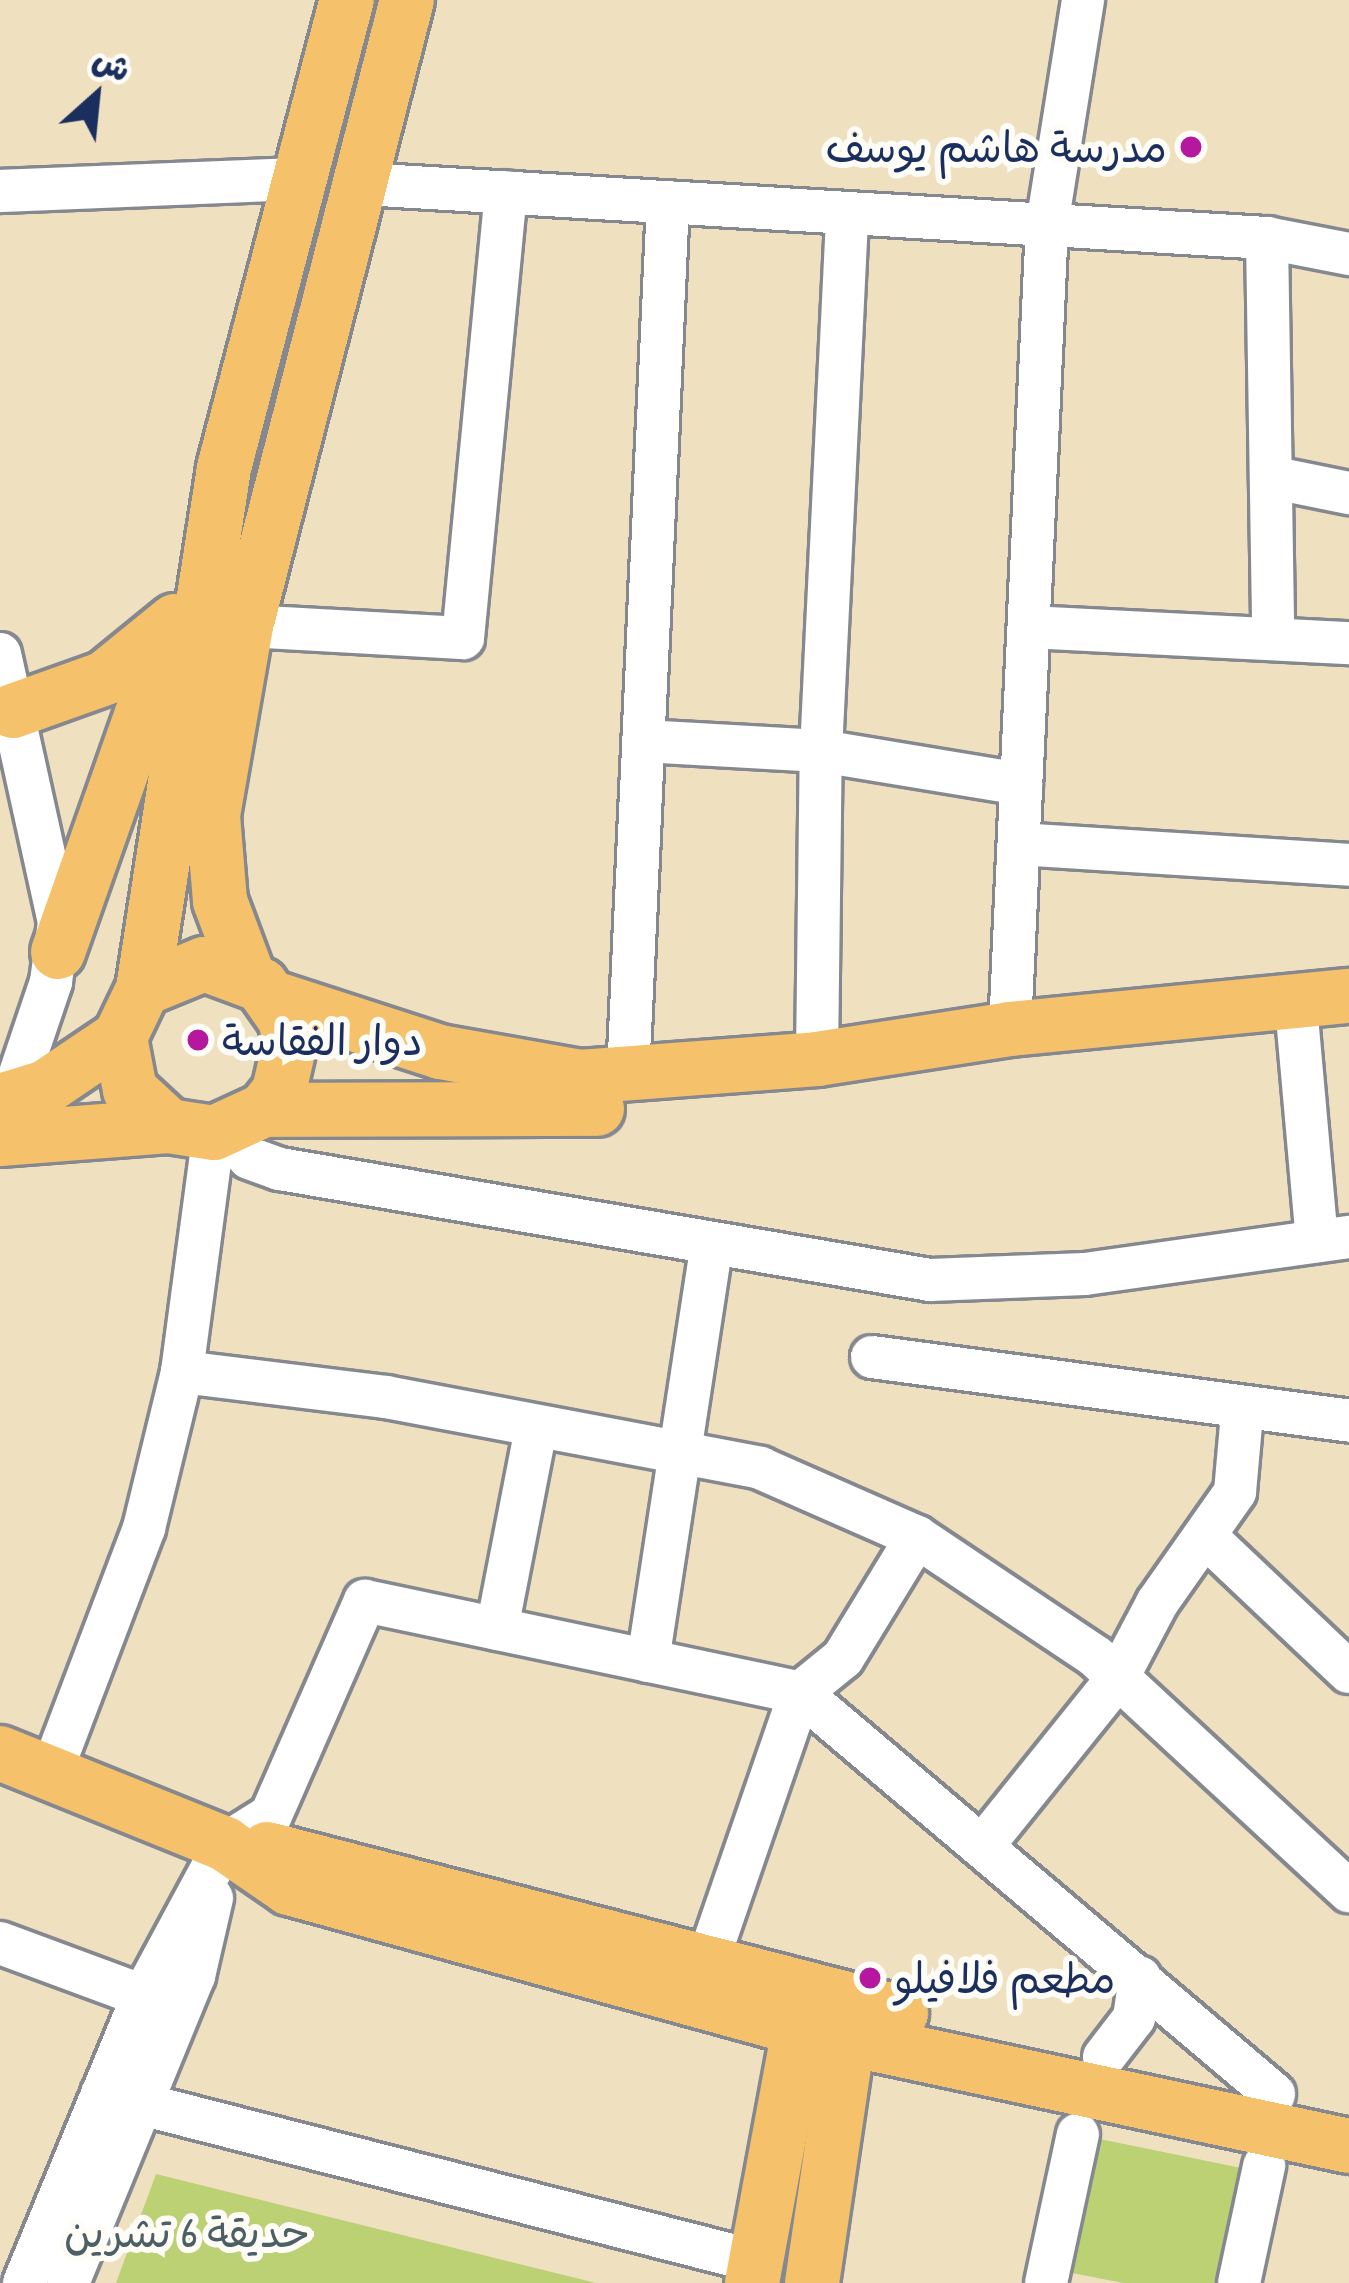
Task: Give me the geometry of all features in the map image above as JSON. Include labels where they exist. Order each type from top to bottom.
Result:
[{"type":"main road","points":[[58,952],[188,603],[347,0]]},
{"type":"main road","points":[[218,1125],[288,1068],[285,1019],[260,987],[220,901],[213,815],[246,626],[407,0]]},
{"type":"main road","points":[[224,467],[284,480]]},
{"type":"main road","points":[[4,672],[105,678],[188,603]]},
{"type":"main road","points":[[3,1127],[46,1087],[120,1037],[143,989],[188,603]]},
{"type":"main road","points":[[143,989],[205,964],[488,1064],[628,1076],[818,1059],[1010,1029],[1349,996]]},
{"type":"main road","points":[[3,1127],[218,1125],[611,1109],[1324,1028]]},
{"type":"main road","points":[[120,1037],[130,1090],[218,1125]]},
{"type":"main road","points":[[0,1753],[225,1844],[289,1888],[827,2015],[1349,2146]]},
{"type":"main road","points":[[225,1844],[304,1853],[707,1963],[827,2015],[1104,2057],[1349,2110]]},
{"type":"main road","points":[[827,2015],[813,2276],[753,2272],[827,2015]]},
{"type":"street","points":[[1010,1029],[1047,225],[1083,0]]},
{"type":"street","points":[[0,191],[302,179]]},
{"type":"street","points":[[363,184],[668,202],[847,219],[1267,238],[1349,254]]},
{"type":"street","points":[[246,626],[463,638],[506,192]]},
{"type":"street","points":[[628,1076],[668,202]]},
{"type":"street","points":[[818,1059],[821,751],[847,219]]},
{"type":"street","points":[[1267,238],[1275,478],[1273,638]]},
{"type":"street","points":[[1275,478],[1349,493]]},
{"type":"street","points":[[1030,628],[1349,643]]},
{"type":"street","points":[[3,1127],[58,952],[21,821],[4,672]]},
{"type":"street","points":[[643,741],[821,751],[1021,784]]},
{"type":"street","points":[[1019,844],[1349,865]]},
{"type":"street","points":[[218,1125],[249,1158],[280,1168],[930,1280],[1007,1281],[1333,1239],[1324,1028]]},
{"type":"street","points":[[51,1773],[144,1528],[182,1372],[218,1125]]},
{"type":"street","points":[[647,1660],[712,1245]]},
{"type":"street","points":[[872,1357],[1193,1396],[1242,1413],[1349,1421]]},
{"type":"street","points":[[182,1372],[386,1397],[760,1468],[916,1538],[1117,1679],[1349,1891]]},
{"type":"street","points":[[985,1843],[1117,1679],[1235,1492],[1242,1413]]},
{"type":"street","points":[[497,1629],[536,1429]]},
{"type":"street","points":[[1205,1536],[1349,1672]]},
{"type":"street","points":[[707,1963],[800,1693],[843,1658],[916,1538]]},
{"type":"street","points":[[68,2283],[122,2099],[143,1996],[225,1844],[271,1815],[365,1600],[800,1693],[985,1843],[1274,2094]]},
{"type":"street","points":[[24,2283],[194,1976],[225,1844]]},
{"type":"street","points":[[0,1943],[143,1996]]},
{"type":"street","points":[[1104,2057],[1134,2018],[1140,1976]]},
{"type":"street","points":[[122,2099],[753,2272]]},
{"type":"street","points":[[1047,2283],[1078,2134]]},
{"type":"street","points":[[1239,2283],[1264,2166]]},
{"type":"green space","points":[[1090,2137],[1251,2170],[1228,2283],[1123,2283],[1062,2271]]},
{"type":"green space","name":"حديقة 6 تشرين","points":[[156,2174],[596,2283],[116,2283]]},
{"type":"place","name":"مدرسة هاشم يوسف","points":[[1191,147]]},
{"type":"place","name":"دوار الفقاسة","points":[[198,1040]]},
{"type":"place","name":"مطعم فلافيلو","points":[[870,1978]]}]
